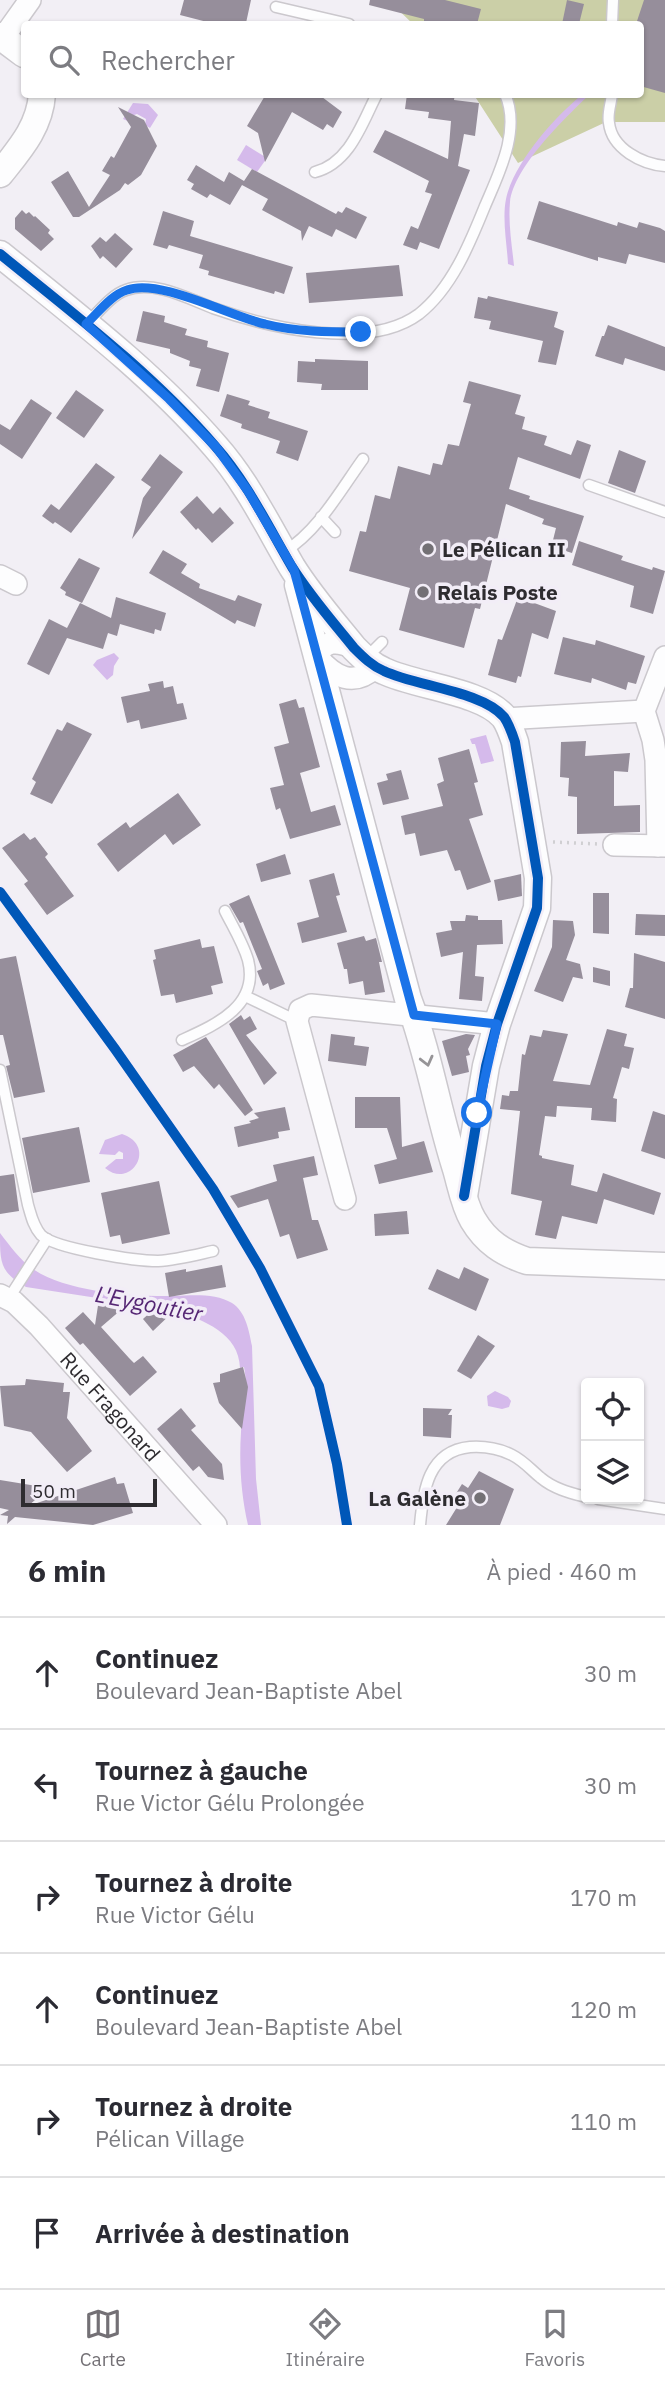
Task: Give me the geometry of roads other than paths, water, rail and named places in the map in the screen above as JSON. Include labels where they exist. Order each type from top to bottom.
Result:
[{"type":"street","points":[[21,52],[1,37],[30,0]]},
{"type":"street","points":[[0,174],[31,133],[39,114],[41,98]]},
{"type":"street","points":[[0,254],[86,324],[169,399],[216,447],[248,491],[289,561],[369,654],[392,674],[480,701],[505,719],[515,742],[532,841],[538,878],[537,908],[497,1024],[486,1066],[464,1196]]},
{"type":"street","points":[[289,561],[446,1140],[469,1213],[485,1237],[499,1249],[517,1258],[547,1264],[665,1266]]},
{"type":"street","points":[[317,657],[322,647],[333,642],[369,654]]},
{"type":"street","points":[[317,657],[330,671],[343,677],[362,677],[369,654]]},
{"type":"street","points":[[614,845],[661,846],[656,760],[644,710],[665,657]]},
{"type":"street","points":[[505,719],[644,710]]},
{"type":"street","points":[[345,1199],[297,1021],[300,1010],[311,1005],[497,1024]]},
{"type":"street","points":[[446,1140],[460,1146],[473,1139]]},
{"type":"street","name":"Rue Fragonard","points":[[9,1293],[216,1525]]},
{"type":"lane","points":[[612,21],[613,0]]},
{"type":"lane","points":[[276,7],[336,21]]},
{"type":"lane","points":[[316,172],[330,166],[343,155],[375,98]]},
{"type":"lane","points":[[86,324],[121,292],[146,287],[169,292],[246,319],[289,329],[361,332],[381,330],[411,319],[439,293],[452,274],[482,215],[510,132],[510,108],[506,98]]},
{"type":"lane","points":[[611,98],[609,127],[618,143],[645,162],[665,166]]},
{"type":"lane","points":[[289,561],[298,542],[321,517],[363,459]]},
{"type":"lane","points":[[589,485],[665,512]]},
{"type":"lane","points":[[321,517],[335,532]]},
{"type":"lane","points":[[183,1040],[225,1019],[245,996],[249,983],[248,960],[225,911]]},
{"type":"lane","points":[[245,996],[297,1021]]},
{"type":"lane","points":[[0,1070],[27,1205],[35,1226],[47,1240],[146,1261],[175,1259],[212,1251]]},
{"type":"lane","points":[[9,1293],[47,1240]]},
{"type":"lane","points":[[420,1525],[422,1500],[428,1477],[445,1455],[462,1448],[484,1447],[503,1451],[527,1464],[543,1480],[581,1495]]},
{"type":"lane","points":[[635,1504],[665,1508]]},
{"type":"water","points":[[579,98],[586,98],[530,159],[514,188],[510,202],[510,218],[514,266],[508,264],[504,215],[510,185],[526,156],[560,115]]},
{"type":"water","points":[[133,103],[148,104],[158,115],[150,128],[145,125],[146,119],[137,114],[130,122],[123,119]]},
{"type":"water","points":[[246,145],[267,158],[257,172],[237,160]]},
{"type":"water","points":[[114,653],[119,658],[113,675],[107,680],[93,665],[97,660]]},
{"type":"water","points":[[486,735],[494,761],[481,764],[475,744],[472,744],[470,739]]},
{"type":"water","points":[[122,1134],[133,1140],[138,1147],[139,1156],[137,1164],[124,1174],[105,1168],[116,1159],[123,1159],[123,1153],[119,1151],[115,1155],[99,1154],[105,1140]]},
{"type":"water","name":"L'Eygoutier","points":[[0,1233],[33,1269],[63,1283],[121,1294],[211,1296],[232,1303],[241,1311],[252,1346],[256,1479],[261,1525],[248,1525],[246,1514],[240,1455],[245,1376],[244,1367],[240,1368],[238,1356],[227,1337],[208,1324],[175,1310],[26,1287],[3,1266]]},
{"type":"water","points":[[495,1391],[508,1397],[511,1401],[509,1407],[502,1409],[488,1406],[487,1396]]},
{"type":"place","name":"Le Pélican II","points":[[428,549]]},
{"type":"place","name":"Relais Poste","points":[[423,592]]},
{"type":"place","name":"La Galène","points":[[480,1498]]}]
